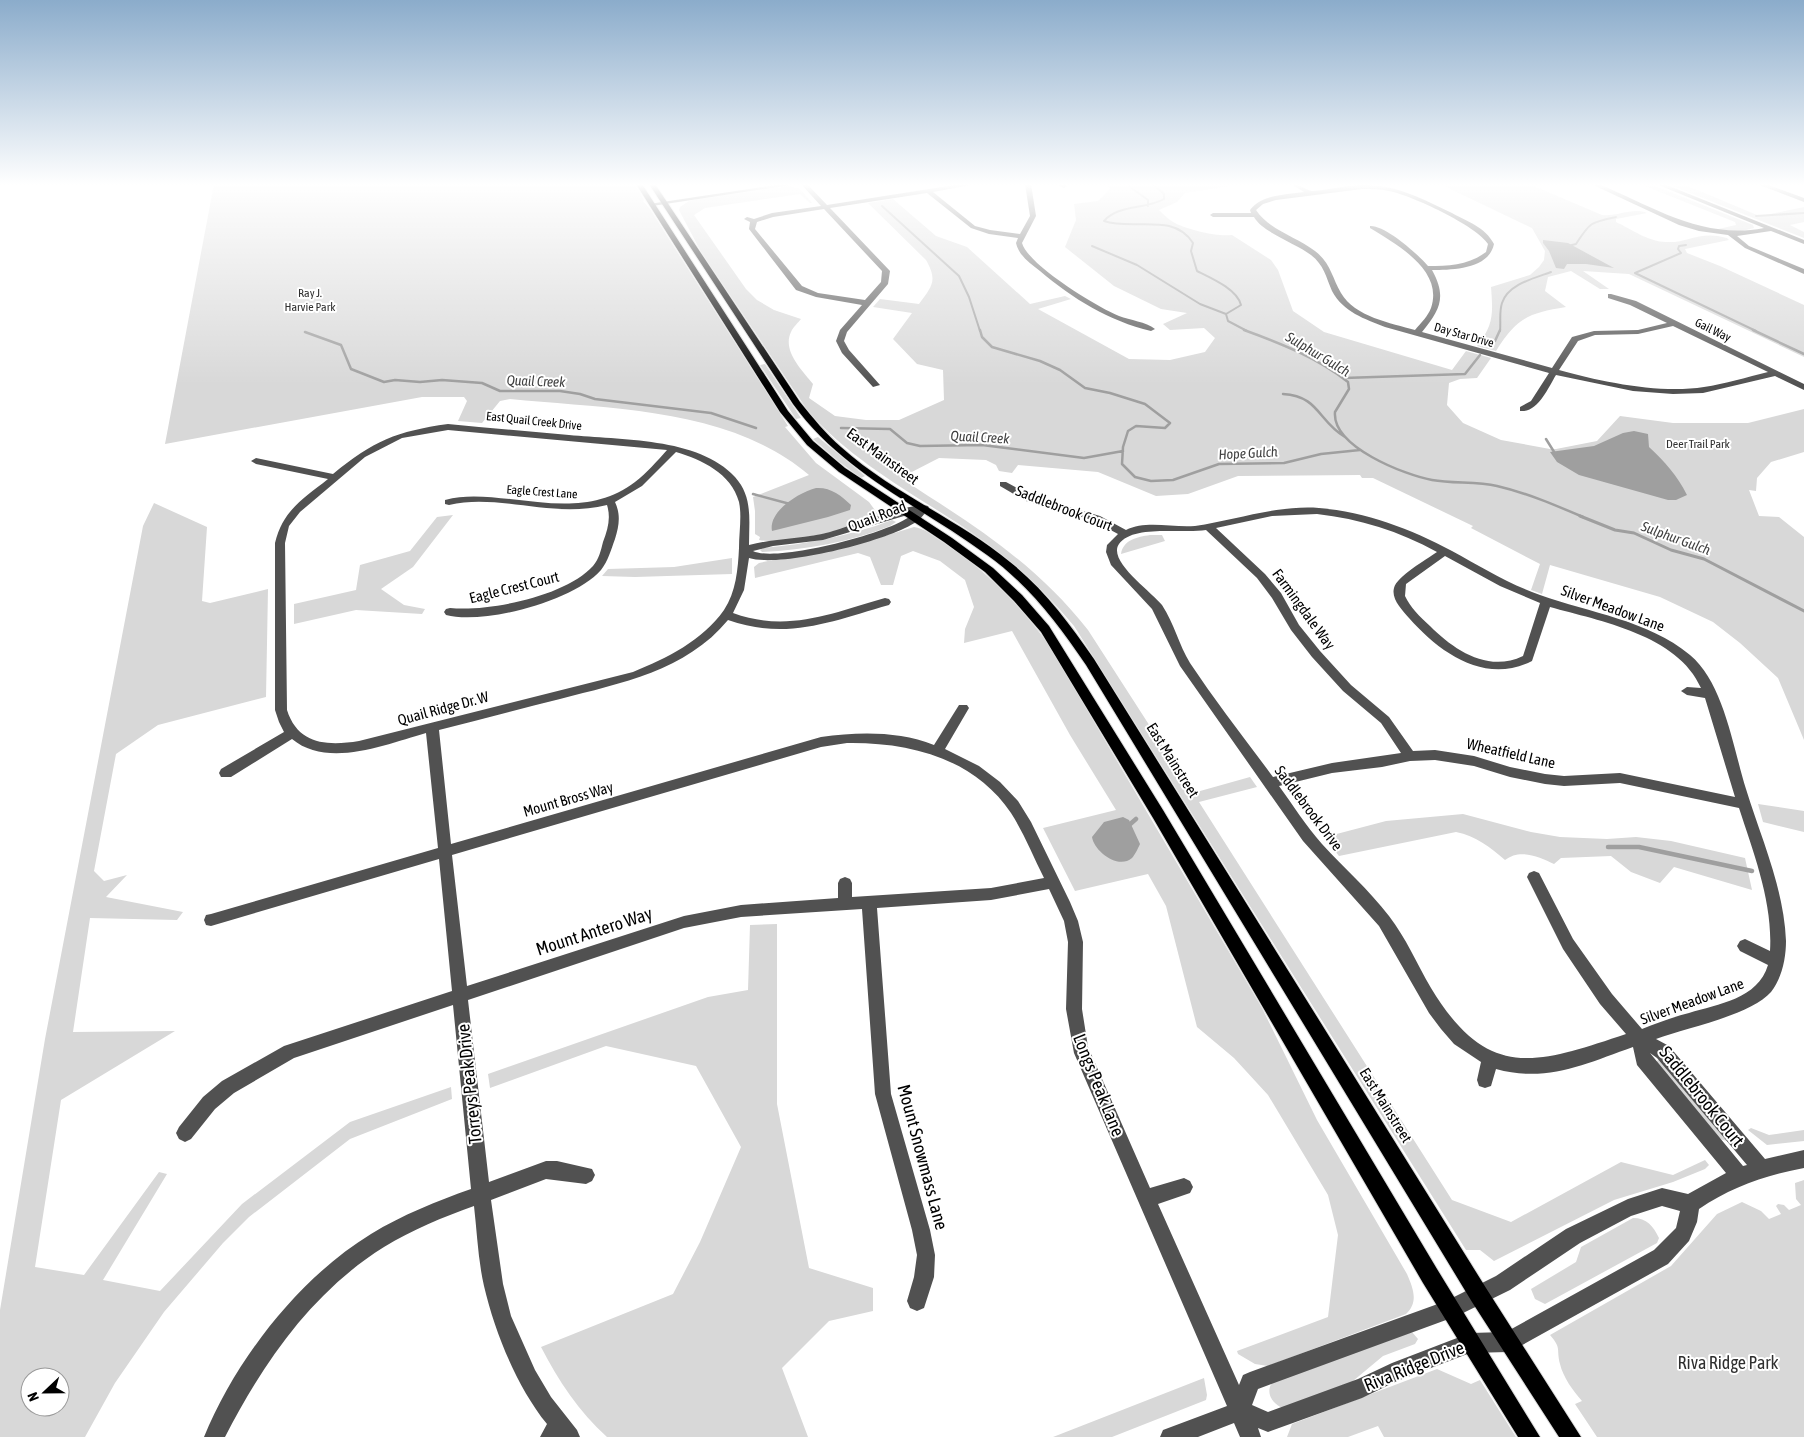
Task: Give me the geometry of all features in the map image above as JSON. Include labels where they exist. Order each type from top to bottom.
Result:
[{"type":"main road","name":"East Mainstreet","points":[[682,251],[791,421],[810,443],[835,465],[914,513],[983,546],[1046,602],[1076,641],[1508,1342],[1571,1437]]},
{"type":"main road","name":"East Mainstreet","points":[[696,251],[810,422],[830,442],[914,513],[989,570],[1018,598],[1056,644],[1470,1343],[1530,1437]]},
{"type":"street","points":[[770,251],[799,288],[816,295],[867,303]]},
{"type":"street","points":[[867,251],[886,271],[886,280],[843,332],[840,341],[842,348],[876,385]]},
{"type":"street","points":[[1021,251],[1072,295],[1122,320],[1151,329]]},
{"type":"street","name":"Day Star Drive","points":[[1308,251],[1320,258],[1327,268],[1338,296],[1352,309],[1378,322],[1554,372],[1610,385],[1673,392],[1712,389],[1776,373]]},
{"type":"street","points":[[1409,251],[1427,268],[1435,287],[1436,300],[1431,315],[1417,333]]},
{"type":"street","points":[[1427,268],[1452,267],[1476,261],[1490,251]]},
{"type":"street","points":[[1756,251],[1804,272]]},
{"type":"street","name":"Gail Way","points":[[1611,296],[1633,303],[1804,387]]},
{"type":"street","points":[[1524,409],[1534,403],[1571,342],[1580,336],[1594,333],[1638,332],[1675,324]]},
{"type":"street","name":"East Quail Creek Drive","points":[[292,733],[286,726],[280,710],[280,543],[284,526],[299,507],[334,477],[366,452],[387,441],[412,432],[438,427],[472,428],[674,449],[696,455],[726,473],[736,486],[744,509],[744,551]]},
{"type":"street","name":"Eagle Crest Lane","points":[[449,502],[470,498],[568,508],[590,506],[610,501],[638,485],[674,449]]},
{"type":"street","points":[[256,461],[334,477]]},
{"type":"street","name":"Saddlebrook Court","points":[[1003,484],[1030,499],[1096,518],[1124,533]]},
{"type":"street","name":"Eagle Crest Court","points":[[450,612],[474,614],[542,599],[561,593],[584,580],[600,564],[609,541],[615,519],[610,501]]},
{"type":"street","name":"Silver Meadow Lane","points":[[1210,527],[1272,512],[1326,512],[1363,518],[1420,539],[1500,582],[1546,601],[1627,627],[1660,641],[1674,649],[1693,665],[1710,694],[1772,900],[1778,941],[1776,962],[1772,976],[1766,986],[1750,999],[1639,1038]]},
{"type":"street","name":"Quail Road","points":[[744,551],[754,556],[813,551],[874,536],[914,513]]},
{"type":"street","points":[[1124,533],[1144,528],[1188,530],[1210,527]]},
{"type":"street","name":"Farmingdale Way","points":[[1210,527],[1261,576],[1277,596],[1295,627],[1309,645],[1347,688],[1385,720],[1410,756]]},
{"type":"street","name":"Saddlebrook Drive","points":[[1124,533],[1111,548],[1113,562],[1157,607],[1180,656],[1319,850],[1362,893],[1388,926],[1444,1022],[1461,1040],[1490,1058],[1518,1068],[1543,1067],[1639,1038]]},
{"type":"street","name":"Quail Ridge Dr. W","points":[[292,733],[311,744],[343,748],[359,746],[652,669],[672,660],[696,644],[726,615],[734,602],[742,582],[744,551]]},
{"type":"street","points":[[1444,552],[1402,582],[1399,587],[1399,595],[1406,608],[1440,642],[1461,657],[1476,662],[1501,666],[1517,664],[1528,658],[1546,601]]},
{"type":"street","points":[[726,615],[759,625],[786,626],[885,602]]},
{"type":"street","points":[[1686,691],[1710,694]]},
{"type":"street","points":[[937,750],[963,708]]},
{"type":"street","name":"Torreys Peak Drive","points":[[432,728],[481,1195],[493,1284],[502,1317],[528,1377],[560,1433]]},
{"type":"street","points":[[226,773],[292,733]]},
{"type":"street","name":"Mount Bross Way","points":[[211,920],[821,742],[847,738],[886,738],[937,750]]},
{"type":"street","name":"Longs Peak Lane","points":[[937,750],[977,771],[1007,796],[1024,822],[1071,920],[1078,957],[1074,1000],[1078,1036],[1086,1063],[1251,1437]]},
{"type":"street","name":"Wheatfield Lane","points":[[1270,784],[1332,768],[1382,762],[1410,756],[1435,755],[1462,758],[1524,776],[1555,781],[1620,778],[1744,804]]},
{"type":"street","points":[[1534,877],[1576,958],[1606,999],[1639,1038]]},
{"type":"street","name":"Mount Antero Way","points":[[185,1133],[209,1103],[223,1091],[251,1072],[290,1052],[699,918],[741,911],[991,894],[1053,882]]},
{"type":"street","points":[[845,883],[845,904]]},
{"type":"street","name":"Mount Snowmass Lane","points":[[869,903],[883,1094],[921,1230],[926,1255],[924,1277],[917,1301]]},
{"type":"street","points":[[1745,946],[1776,962]]},
{"type":"street","name":"Saddlebrook Court","points":[[1639,1038],[1663,1052],[1761,1168]]},
{"type":"street","name":"Saddlebrook Court","points":[[1639,1038],[1643,1059],[1740,1176]]},
{"type":"street","points":[[1485,1080],[1490,1058]]},
{"type":"street","points":[[1170,1437],[1240,1411],[1250,1382],[1450,1309],[1503,1283],[1573,1236],[1628,1208],[1662,1197],[1690,1204],[1704,1194],[1740,1176],[1761,1168],[1804,1159]]},
{"type":"street","points":[[214,1437],[236,1395],[272,1340],[296,1311],[339,1269],[377,1241],[396,1230],[546,1170],[586,1175]]},
{"type":"street","points":[[1147,1198],[1184,1187]]},
{"type":"street","name":"Riva Ridge Drive","points":[[1240,1411],[1268,1422],[1362,1388],[1392,1373],[1470,1343],[1508,1342],[1661,1258],[1680,1239],[1690,1223],[1690,1204]]},
{"type":"green space","name":"Ray J. Harvie Park","points":[[201,251],[677,251],[788,426],[785,427],[816,463],[869,502],[877,513],[881,514],[858,525],[841,530],[803,538],[759,540],[760,537],[755,534],[753,497],[809,475],[777,453],[742,436],[705,424],[667,415],[587,406],[510,399],[500,401],[482,423],[458,421],[467,401],[464,397],[422,397],[165,444]]},
{"type":"green space","name":"Deer Trail Park","points":[[701,251],[719,251],[746,289],[757,300],[774,310],[801,319],[791,332],[789,346],[794,360],[813,384],[809,398],[835,416],[866,420],[899,420],[944,400],[943,370],[917,364],[893,339],[912,313],[873,307],[880,299],[919,304],[930,288],[932,273],[926,260],[917,251],[971,251],[1030,304],[1065,296],[1071,299],[1038,309],[1129,359],[1170,360],[1205,352],[1215,338],[1204,328],[1170,330],[1163,324],[1187,313],[1161,309],[1114,286],[1070,251],[1257,251],[1271,260],[1278,270],[1293,311],[1324,332],[1452,370],[1466,351],[1491,358],[1477,378],[1460,379],[1449,383],[1447,405],[1463,423],[1501,440],[1550,449],[1597,441],[1620,416],[1673,423],[1748,423],[1804,409],[1804,452],[1771,462],[1757,478],[1756,491],[1749,490],[1759,516],[1779,517],[1804,537],[1804,740],[1778,678],[1740,643],[1713,622],[1660,597],[1550,565],[1542,594],[1531,590],[1540,564],[1471,528],[1473,526],[1373,478],[1362,478],[1360,475],[1238,476],[1188,494],[1156,496],[1098,472],[1018,465],[1012,473],[999,471],[996,465],[986,460],[939,458],[904,476],[905,481],[1003,547],[1068,606],[1088,630],[1193,793],[1250,777],[1257,787],[1199,802],[1452,1200],[1511,1222],[1621,1162],[1673,1175],[1705,1160],[1709,1165],[1705,1169],[1673,1182],[1614,1200],[1494,1261],[1480,1250],[1466,1250],[1074,626],[1043,592],[1009,561],[962,526],[870,466],[848,449],[808,411]]},
{"type":"green space","points":[[1545,251],[1686,251],[1804,305],[1804,357],[1629,274],[1583,271],[1609,289],[1600,289],[1571,271],[1548,277],[1545,291],[1566,307],[1533,315],[1517,324],[1496,351],[1477,346],[1487,332],[1491,318],[1491,287],[1530,275],[1544,260]]},
{"type":"green space","points":[[765,364],[801,418],[796,419],[760,365]]},
{"type":"green space","points":[[818,437],[865,476],[861,478],[838,461],[813,439]]},
{"type":"green space","points":[[154,503],[207,527],[202,601],[210,603],[268,589],[266,697],[158,725],[116,754],[94,871],[104,881],[127,875],[106,897],[183,912],[177,920],[90,918],[73,1032],[175,1031],[61,1100],[35,1267],[84,1275],[159,1172],[167,1174],[103,1280],[160,1291],[242,1204],[350,1122],[451,1087],[452,1099],[350,1139],[249,1217],[223,1243],[164,1312],[115,1383],[85,1437],[0,1437],[0,1310],[45,1039],[143,526]]},
{"type":"green space","points":[[453,515],[413,567],[381,589],[404,605],[425,609],[422,614],[356,610],[294,624],[294,604],[356,590],[360,565],[410,551],[437,517]]},
{"type":"green space","points":[[892,520],[896,522],[890,526],[844,541],[795,549],[762,552],[760,550],[860,531]]},
{"type":"green space","points":[[914,527],[932,535],[986,575],[1026,615],[1049,645],[1262,1008],[1317,1120],[1407,1274],[1413,1290],[1414,1300],[1406,1314],[1268,1366],[1255,1364],[1238,1354],[1237,1351],[1328,1317],[1338,1235],[1328,1195],[1268,1095],[1234,1058],[1197,1027],[1166,906],[1148,874],[1075,891],[1043,828],[1116,810],[1070,735],[1012,631],[964,643],[965,629],[974,607],[965,580],[940,561],[913,551],[901,556],[893,585],[881,585],[870,557],[858,553],[755,578],[754,567],[759,563],[878,538]]},
{"type":"green space","points":[[1150,535],[1162,535],[1165,541],[1121,554],[1122,549],[1128,542]]},
{"type":"green space","points":[[732,558],[732,574],[635,577],[602,576],[608,569],[674,567]]},
{"type":"green space","points":[[1758,804],[1804,811],[1804,832],[1763,822]]},
{"type":"green space","points":[[1463,814],[1531,832],[1560,837],[1607,839],[1636,837],[1671,841],[1745,858],[1752,890],[1674,867],[1660,883],[1631,872],[1611,856],[1561,858],[1554,864],[1536,856],[1523,854],[1511,856],[1505,860],[1470,836],[1456,832],[1339,856],[1310,820],[1315,819],[1329,836],[1386,821]]},
{"type":"green space","points":[[777,924],[777,1104],[809,1268],[873,1288],[873,1311],[829,1321],[782,1368],[808,1437],[607,1437],[587,1417],[570,1395],[541,1347],[673,1294],[700,1242],[741,1147],[696,1066],[606,1046],[490,1088],[488,1074],[708,997],[748,990],[750,925]]},
{"type":"green space","points":[[1658,1060],[1729,1139],[1727,1141],[1720,1139],[1656,1062]]},
{"type":"green space","points":[[1751,1128],[1769,1135],[1804,1130],[1804,1141],[1767,1145],[1748,1130]]},
{"type":"green space","name":"Riva Ridge Park","points":[[1804,1180],[1804,1437],[1597,1437],[1575,1404],[1582,1401],[1563,1374],[1557,1346],[1550,1335],[1671,1266],[1717,1214],[1742,1202],[1761,1211],[1769,1219],[1781,1214],[1776,1206],[1778,1204],[1784,1205],[1789,1210],[1801,1205],[1796,1199],[1795,1183]]},
{"type":"green space","points":[[1633,1218],[1642,1219],[1652,1226],[1659,1238],[1657,1243],[1545,1304],[1535,1299],[1531,1289],[1576,1262],[1581,1247]]},
{"type":"green space","points":[[1412,1332],[1418,1339],[1415,1344],[1383,1356],[1347,1386],[1285,1409],[1277,1405],[1271,1398],[1269,1390],[1273,1381]]},
{"type":"green space","points":[[1437,1369],[1471,1384],[1480,1380],[1516,1437],[1384,1437],[1378,1426],[1348,1437],[1287,1437],[1292,1424]]},
{"type":"green space","points":[[1204,1378],[1206,1400],[1112,1437],[1053,1437]]},
{"type":"shaded area","points":[[1549,251],[1583,251],[1614,268],[1586,264],[1567,264],[1564,269],[1556,268]]},
{"type":"shaded area","points":[[1634,431],[1648,434],[1649,447],[1670,469],[1687,495],[1676,500],[1668,500],[1579,475],[1557,462],[1550,452],[1594,446],[1623,433]]},
{"type":"shaded area","points":[[816,488],[831,490],[839,495],[851,505],[850,510],[772,531],[775,516],[786,504],[809,490]]},
{"type":"shaded area","points":[[1123,817],[1129,820],[1140,844],[1132,858],[1120,862],[1102,853],[1097,848],[1092,837],[1104,822]]},
{"type":"waterway","name":"Hope Gulch","points":[[932,251],[959,276],[969,297],[980,331]]},
{"type":"waterway","points":[[1104,251],[1137,265],[1200,304],[1226,314]]},
{"type":"waterway","name":"Sulphur Gulch","points":[[1191,251],[1197,271],[1223,285],[1239,299],[1241,305],[1226,314]]},
{"type":"waterway","points":[[1680,251],[1681,253],[1635,273],[1756,331]]},
{"type":"waterway","points":[[1500,331],[1501,310],[1505,296],[1516,286],[1551,272]]},
{"type":"waterway","name":"Sulphur Gulch","points":[[1226,314],[1228,321],[1247,331]]},
{"type":"waterway","name":"Hope Gulch","points":[[980,330],[982,337],[992,347],[1040,361],[1060,370],[1085,388],[1110,393],[1145,404],[1170,423],[1165,428],[1136,426],[1128,431],[1123,451]]},
{"type":"waterway","name":"Sulphur Gulch","points":[[1244,330],[1311,358],[1348,382],[1349,389],[1335,412],[1337,425],[1345,437]]},
{"type":"waterway","points":[[1488,345],[1495,341],[1500,330]]},
{"type":"waterway","points":[[1753,330],[1804,354]]},
{"type":"waterway","name":"Quail Creek","points":[[305,332],[341,345],[351,369],[384,382],[395,380],[420,382],[442,380],[482,383],[500,391],[560,391],[580,394],[595,399],[711,413],[756,428]]},
{"type":"waterway","points":[[1344,378],[1465,374],[1480,355]]},
{"type":"waterway","points":[[1283,394],[1304,399],[1336,431],[1345,437]]},
{"type":"waterway","name":"Quail Creek","points":[[841,428],[890,429],[907,443],[920,446],[982,445],[1084,458],[1123,451]]},
{"type":"waterway","name":"Sulphur Gulch","points":[[1345,437],[1357,448],[1372,457],[1405,472],[1432,480],[1497,486],[1541,500],[1583,517]]},
{"type":"waterway","points":[[1546,439],[1556,455]]},
{"type":"waterway","name":"Hope Gulch","points":[[1123,451],[1122,464],[1135,477],[1151,481],[1173,480],[1219,464],[1284,463],[1321,454],[1360,450]]},
{"type":"waterway","points":[[753,494],[790,504]]},
{"type":"waterway","name":"Sulphur Gulch","points":[[1580,516],[1615,530],[1634,533],[1671,550],[1704,559],[1804,611]]},
{"type":"waterway","points":[[1128,826],[1136,819]]},
{"type":"waterway","points":[[1608,847],[1639,847],[1752,871]]}]
